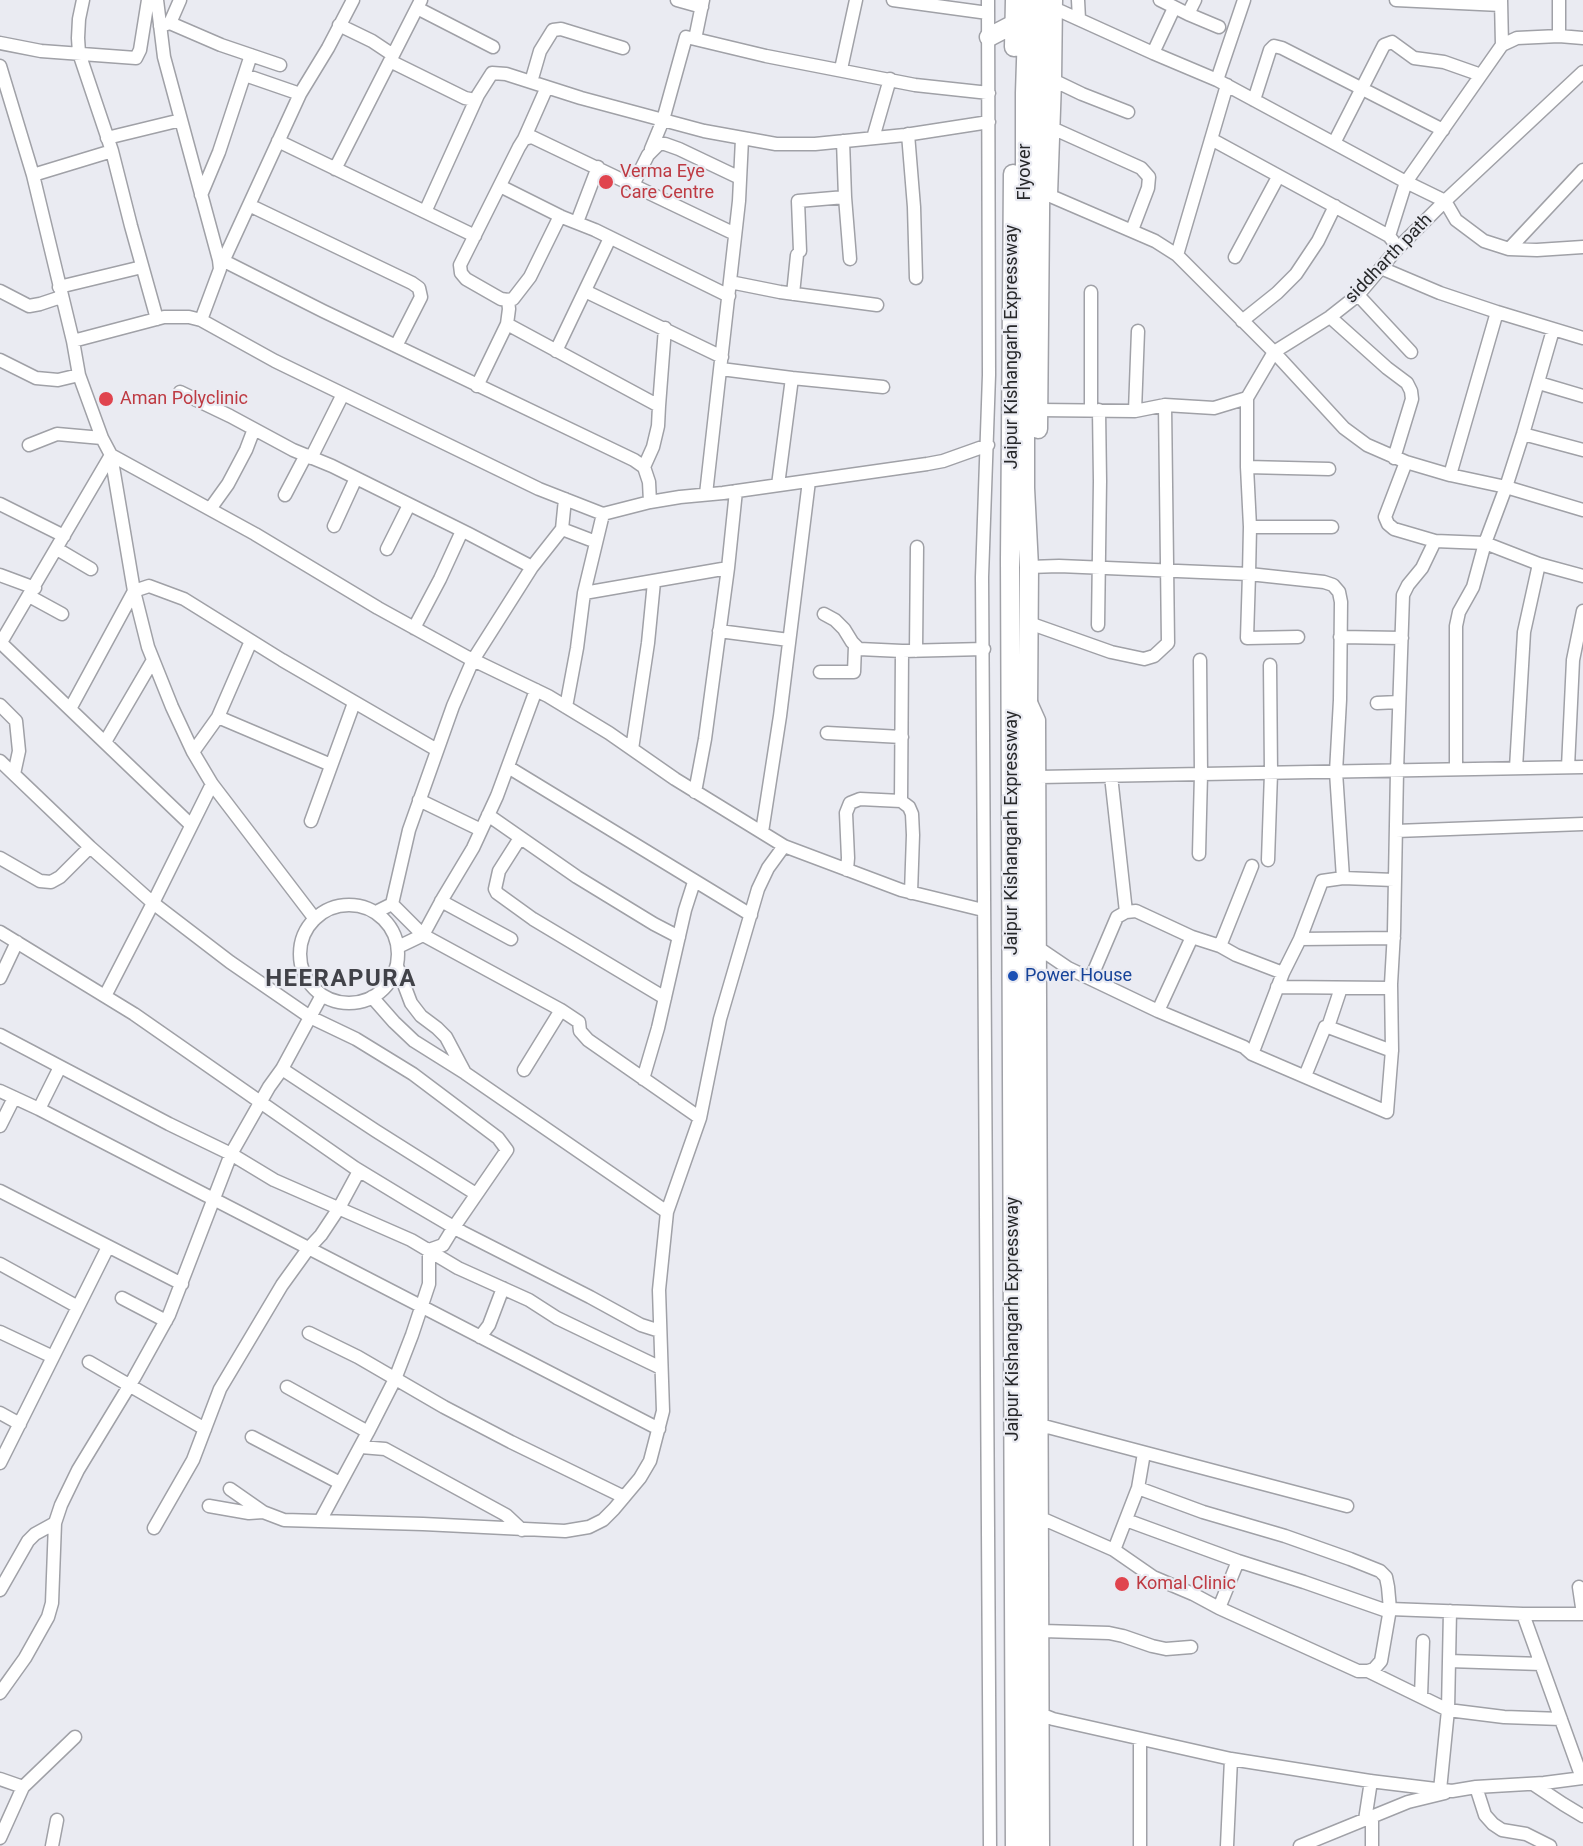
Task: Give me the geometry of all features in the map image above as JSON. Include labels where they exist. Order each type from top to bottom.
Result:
[{"type":"highway","name":"Jaipur Kishangarh Expressway","points":[[1014,0],[1010,559],[1015,1846]]},
{"type":"highway","name":"Flyover","points":[[1025,488],[1025,93],[1028,0]]},
{"type":"highway","points":[[1025,488],[1037,463],[1045,193],[1042,76],[1052,3]]},
{"type":"highway","points":[[989,37],[1014,24]]},
{"type":"highway","name":"Jaipur Kishangarh Expressway","points":[[1025,488],[1029,567],[1026,990],[1031,1846]]},
{"type":"street","points":[[0,43],[41,51],[136,58],[140,50],[148,0]]},
{"type":"street","points":[[157,0],[165,25],[164,57],[222,265],[634,460],[644,467],[649,482],[650,502]]},
{"type":"street","points":[[165,25],[180,0]]},
{"type":"street","points":[[201,320],[222,265],[300,94],[353,0]]},
{"type":"street","points":[[677,0],[702,3],[695,39]]},
{"type":"street","points":[[842,69],[856,0]]},
{"type":"street","points":[[893,0],[988,13]]},
{"type":"street","points":[[988,0],[988,445],[982,577],[990,1846]]},
{"type":"street","points":[[1078,0],[1079,19]]},
{"type":"street","points":[[1160,0],[1219,27]]},
{"type":"street","points":[[1188,14],[1195,0]]},
{"type":"street","points":[[1177,255],[1211,139],[1222,83],[1244,0]]},
{"type":"street","points":[[1396,0],[1501,2],[1502,45]]},
{"type":"street","points":[[1559,0],[1559,36]]},
{"type":"street","points":[[80,1],[79,53],[112,151],[157,319]]},
{"type":"street","points":[[1052,3],[1079,19],[1222,83],[1445,201],[1456,220],[1484,241],[1509,249],[1583,247]]},
{"type":"street","points":[[1052,3],[1055,81],[1045,193],[1155,240],[1177,255],[1274,352],[1344,428],[1367,445],[1400,460],[1450,475],[1506,487],[1583,510]]},
{"type":"street","points":[[335,169],[419,4],[493,47]]},
{"type":"street","points":[[1153,53],[1174,8]]},
{"type":"street","points":[[165,25],[280,65]]},
{"type":"street","points":[[339,25],[372,41],[392,58],[457,95],[476,100]]},
{"type":"street","points":[[531,82],[540,51],[552,30],[569,31],[623,48]]},
{"type":"street","points":[[1389,236],[1406,182],[1502,45],[1517,38],[1537,36],[1583,38]]},
{"type":"street","points":[[633,185],[663,120],[686,37],[766,56],[915,85],[989,93]]},
{"type":"street","points":[[1334,143],[1384,45],[1392,42],[1414,58],[1444,62],[1481,75]]},
{"type":"street","points":[[1254,100],[1270,50],[1274,46],[1443,130]]},
{"type":"street","points":[[201,195],[219,152],[251,55]]},
{"type":"street","points":[[0,66],[33,176],[73,341],[79,375],[102,438],[111,455],[134,591],[148,647],[193,752],[212,783],[315,919]]},
{"type":"street","name":"siddharth path","points":[[1247,398],[1274,352],[1330,317],[1358,295],[1398,248],[1445,201],[1583,72]]},
{"type":"street","points":[[425,212],[476,100],[492,73],[506,74],[704,131],[776,144],[815,144],[989,122]]},
{"type":"street","points":[[245,75],[300,94]]},
{"type":"street","points":[[873,138],[890,79]]},
{"type":"street","points":[[1055,81],[1128,112]]},
{"type":"street","points":[[547,87],[524,140],[460,265],[461,273],[466,279],[501,298],[513,299],[530,277],[560,216]]},
{"type":"street","points":[[107,138],[181,120]]},
{"type":"street","points":[[1052,128],[1141,168],[1149,177],[1148,188],[1132,230]]},
{"type":"street","points":[[908,134],[914,207],[916,278]]},
{"type":"street","points":[[524,140],[532,137],[735,234]]},
{"type":"street","points":[[706,494],[729,296],[742,139]]},
{"type":"street","points":[[1211,139],[1389,236],[1398,248]]},
{"type":"street","points":[[278,141],[475,236]]},
{"type":"street","points":[[843,141],[850,259]]},
{"type":"street","points":[[651,149],[659,144],[665,144],[740,178]]},
{"type":"street","points":[[33,176],[112,151]]},
{"type":"street","points":[[577,222],[598,167]]},
{"type":"street","points":[[1509,249],[1583,170]]},
{"type":"street","points":[[1235,257],[1278,177]]},
{"type":"street","points":[[500,186],[729,296]]},
{"type":"street","points":[[793,294],[799,253],[798,201],[845,197]]},
{"type":"street","points":[[249,205],[412,283],[418,288],[421,297],[396,346]]},
{"type":"street","points":[[1242,321],[1277,293],[1296,274],[1318,241],[1335,206]]},
{"type":"street","points":[[556,351],[610,238]]},
{"type":"street","points":[[0,291],[29,306],[39,304],[60,292],[142,267]]},
{"type":"street","points":[[1381,268],[1497,312],[1583,338]]},
{"type":"street","points":[[730,282],[793,294],[877,305]]},
{"type":"street","points":[[585,291],[665,328],[722,363],[792,378],[883,387]]},
{"type":"street","points":[[1091,292],[1100,481],[1098,625]]},
{"type":"street","points":[[1358,295],[1412,352]]},
{"type":"street","points":[[477,386],[507,324],[508,300]]},
{"type":"street","points":[[1450,475],[1497,312]]},
{"type":"street","points":[[73,341],[164,317],[189,317],[201,320],[275,361],[539,489],[603,514],[650,502],[935,462],[988,445]]},
{"type":"street","points":[[1330,317],[1407,383],[1411,391],[1412,399],[1400,460],[1385,518],[1388,524],[1394,529],[1435,541],[1485,543],[1539,564],[1583,576]]},
{"type":"street","points":[[507,324],[659,406]]},
{"type":"street","points":[[644,467],[653,447],[658,426],[665,328]]},
{"type":"street","points":[[1456,770],[1456,626],[1462,605],[1473,587],[1485,543],[1506,487],[1553,330]]},
{"type":"street","points":[[1135,411],[1138,331]]},
{"type":"street","points":[[0,360],[36,378],[58,380],[79,375]]},
{"type":"street","points":[[778,485],[792,378]]},
{"type":"street","points":[[1539,383],[1583,396]]},
{"type":"street","points":[[180,392],[532,567]]},
{"type":"street","points":[[285,495],[343,394]]},
{"type":"street","points":[[1038,410],[1135,411],[1165,405],[1214,408],[1247,398],[1250,527],[1247,638],[1298,637]]},
{"type":"street","points":[[1029,623],[1111,652],[1144,659],[1154,656],[1168,643],[1165,405]]},
{"type":"street","points":[[210,509],[228,484],[254,429]]},
{"type":"street","points":[[28,446],[57,434],[102,438]]},
{"type":"street","points":[[1523,434],[1583,450]]},
{"type":"street","points":[[111,455],[210,509],[414,628],[566,707],[695,792],[784,846],[911,893],[983,910]]},
{"type":"street","points":[[111,455],[0,644],[191,825]]},
{"type":"street","points":[[1247,467],[1329,469]]},
{"type":"street","points":[[334,526],[356,478]]},
{"type":"street","points":[[762,832],[780,716],[809,481]]},
{"type":"street","points":[[695,792],[705,740],[736,491]]},
{"type":"street","points":[[392,904],[409,830],[472,660],[532,567],[561,529],[565,499]]},
{"type":"street","points":[[0,504],[64,536]]},
{"type":"street","points":[[387,549],[410,505]]},
{"type":"street","points":[[566,707],[584,593],[603,514]]},
{"type":"street","points":[[1250,527],[1332,527]]},
{"type":"street","points":[[561,529],[596,542]]},
{"type":"street","points":[[414,628],[462,531]]},
{"type":"street","points":[[1040,949],[1068,968],[1158,1011],[1388,1112],[1392,1051],[1391,988],[1404,595],[1408,585],[1422,568],[1435,541]]},
{"type":"street","points":[[916,651],[917,547]]},
{"type":"street","points":[[57,549],[91,569]]},
{"type":"street","points":[[1516,768],[1524,632],[1539,564]]},
{"type":"street","points":[[1029,567],[1166,569],[1249,574],[1324,582],[1333,585],[1340,592],[1341,602],[1340,700],[1336,772],[1343,878]]},
{"type":"street","points":[[584,593],[728,568]]},
{"type":"street","points":[[0,575],[32,592],[62,614]]},
{"type":"street","points":[[632,749],[648,643],[654,582]]},
{"type":"street","points":[[70,709],[134,591],[149,586],[184,599],[354,703],[437,750]]},
{"type":"street","points":[[1568,767],[1573,660],[1583,611]]},
{"type":"street","points":[[824,614],[844,629],[855,646],[868,651],[984,649]]},
{"type":"street","points":[[719,631],[789,640]]},
{"type":"street","points":[[1340,637],[1402,639]]},
{"type":"street","points":[[193,752],[218,717],[251,641]]},
{"type":"street","points":[[820,672],[854,672],[855,646]]},
{"type":"street","points":[[901,801],[902,651]]},
{"type":"street","points":[[105,742],[153,660]]},
{"type":"street","points":[[1199,854],[1200,660]]},
{"type":"street","points":[[1268,860],[1271,773],[1270,665]]},
{"type":"street","points":[[398,947],[423,935],[473,848],[508,767],[536,690]]},
{"type":"street","points":[[1029,696],[1039,720],[1043,1846]]},
{"type":"street","points":[[1377,703],[1399,702]]},
{"type":"street","points":[[311,820],[354,703]]},
{"type":"street","points":[[0,705],[16,721],[19,751],[14,774]]},
{"type":"street","points":[[218,717],[331,765]]},
{"type":"street","points":[[827,733],[902,737]]},
{"type":"street","points":[[0,762],[153,903],[230,962],[310,1017],[356,1039],[413,1074],[498,1138],[507,1150],[443,1245],[429,1250]]},
{"type":"street","points":[[508,767],[750,915]]},
{"type":"street","points":[[1039,777],[1583,767]]},
{"type":"street","points":[[1111,776],[1126,912]]},
{"type":"street","points":[[105,996],[212,783]]},
{"type":"street","points":[[847,870],[846,813],[850,803],[860,799],[901,801],[909,807],[912,814],[911,893]]},
{"type":"street","points":[[419,800],[481,830]]},
{"type":"street","points":[[488,815],[593,887],[679,937]]},
{"type":"street","points":[[1396,831],[1583,824]]},
{"type":"street","points":[[520,838],[499,871],[495,888],[497,893],[533,919],[665,998]]},
{"type":"street","points":[[230,1489],[263,1512],[284,1520],[565,1531],[589,1527],[603,1520],[624,1497],[640,1478],[650,1461],[663,1411],[659,1290],[666,1212],[700,1118],[720,1019],[758,889],[768,867],[784,846]]},
{"type":"street","points":[[0,858],[40,882],[51,882],[60,877],[90,847]]},
{"type":"street","points":[[1220,946],[1252,866]]},
{"type":"street","points":[[1252,1054],[1277,987],[1300,939],[1322,881],[1343,878],[1394,880]]},
{"type":"street","points":[[643,1079],[694,882]]},
{"type":"street","points":[[441,901],[511,939]]},
{"type":"street","points":[[376,912],[392,904]]},
{"type":"street","points":[[392,904],[423,935],[579,1022],[580,1031],[588,1040],[700,1118]]},
{"type":"street","points":[[337,905],[357,905],[376,912],[391,927],[398,947],[397,966],[389,983],[372,997],[357,1002],[338,1002],[322,995],[309,983],[302,967],[300,949],[306,930],[315,919],[337,905]]},
{"type":"street","points":[[1091,978],[1117,917],[1126,912],[1136,911],[1192,937],[1220,946],[1236,955],[1283,973]]},
{"type":"street","points":[[0,932],[105,996],[359,1171],[514,1259],[641,1325],[660,1330]]},
{"type":"street","points":[[1158,1011],[1192,937]]},
{"type":"street","points":[[1300,939],[1394,938]]},
{"type":"street","points":[[0,978],[17,942]]},
{"type":"street","points":[[397,966],[411,1003],[421,1016],[446,1037],[465,1073]]},
{"type":"street","points":[[1277,987],[1391,988]]},
{"type":"street","points":[[1305,1076],[1325,1027],[1328,1026],[1341,988]]},
{"type":"street","points":[[0,1693],[25,1658],[48,1617],[52,1603],[55,1523],[61,1505],[78,1470],[166,1322],[231,1154],[269,1087],[282,1069],[322,995]]},
{"type":"street","points":[[372,997],[414,1041],[465,1073],[666,1212]]},
{"type":"street","points":[[525,1070],[561,1010]]},
{"type":"street","points":[[1328,1026],[1392,1051]]},
{"type":"street","points":[[0,1035],[231,1154],[274,1180],[411,1240],[458,1268],[529,1300],[557,1318],[661,1368]]},
{"type":"street","points":[[39,1109],[60,1067]]},
{"type":"street","points":[[282,1069],[384,1137],[476,1194]]},
{"type":"street","points":[[0,1091],[659,1429]]},
{"type":"street","points":[[0,1126],[14,1098]]},
{"type":"street","points":[[154,1528],[193,1460],[220,1389],[282,1285],[321,1235],[359,1171]]},
{"type":"street","points":[[0,1191],[182,1284]]},
{"type":"street","points":[[0,1463],[108,1247]]},
{"type":"street","points":[[320,1521],[395,1379],[429,1284],[429,1250]]},
{"type":"street","points":[[0,1264],[78,1307]]},
{"type":"street","points":[[480,1337],[489,1325],[503,1288]]},
{"type":"street","points":[[122,1298],[166,1322]]},
{"type":"street","points":[[0,1332],[53,1357]]},
{"type":"street","points":[[309,1333],[358,1357],[511,1442],[624,1497]]},
{"type":"street","points":[[89,1362],[205,1429]]},
{"type":"street","points":[[287,1387],[368,1432]]},
{"type":"street","points":[[0,1413],[20,1424]]},
{"type":"street","points":[[1040,1425],[1347,1506]]},
{"type":"street","points":[[252,1437],[340,1483]]},
{"type":"street","points":[[361,1447],[385,1449],[506,1515],[522,1530]]},
{"type":"street","points":[[1114,1550],[1138,1488],[1144,1453]]},
{"type":"street","points":[[1041,1518],[1114,1550],[1153,1577],[1358,1671],[1374,1669],[1381,1661],[1390,1611],[1386,1578],[1376,1568],[1285,1536],[1203,1512],[1138,1488]]},
{"type":"street","points":[[209,1506],[249,1513],[263,1512]]},
{"type":"street","points":[[1126,1520],[1238,1561],[1390,1611],[1583,1614],[1579,1587]]},
{"type":"street","points":[[0,1590],[27,1541],[55,1523]]},
{"type":"street","points":[[1218,1608],[1238,1561]]},
{"type":"street","points":[[1446,1791],[1450,1611]]},
{"type":"street","points":[[1300,1846],[1408,1802],[1446,1791],[1582,1778],[1523,1614]]},
{"type":"street","points":[[1043,1631],[1109,1633],[1166,1649],[1191,1647]]},
{"type":"street","points":[[1421,1696],[1423,1641]]},
{"type":"street","points":[[1449,1661],[1541,1664]]},
{"type":"street","points":[[1368,1671],[1448,1710],[1504,1717],[1561,1719]]},
{"type":"street","points":[[1043,1715],[1232,1759],[1446,1791]]},
{"type":"street","points":[[0,1838],[23,1787],[75,1737]]},
{"type":"street","points":[[1140,1738],[1140,1846]]},
{"type":"street","points":[[1227,1846],[1232,1759]]},
{"type":"street","points":[[0,1779],[23,1787]]},
{"type":"street","points":[[1371,1781],[1369,1818],[1372,1846]]},
{"type":"street","points":[[1533,1784],[1583,1815]]},
{"type":"street","points":[[1476,1787],[1485,1815],[1493,1824],[1502,1830],[1526,1834],[1550,1846]]},
{"type":"street","points":[[52,1846],[57,1820]]},
{"type":"place","name":"Verma Eye Care Centre","points":[[606,182]]},
{"type":"place","name":"Aman Polyclinic","points":[[106,399]]},
{"type":"place","name":"Power House","points":[[1013,976]]},
{"type":"place","name":"Komal Clinic","points":[[1122,1584]]},
{"type":"district","name":"HEERAPURA","points":[[341,980]]}]
